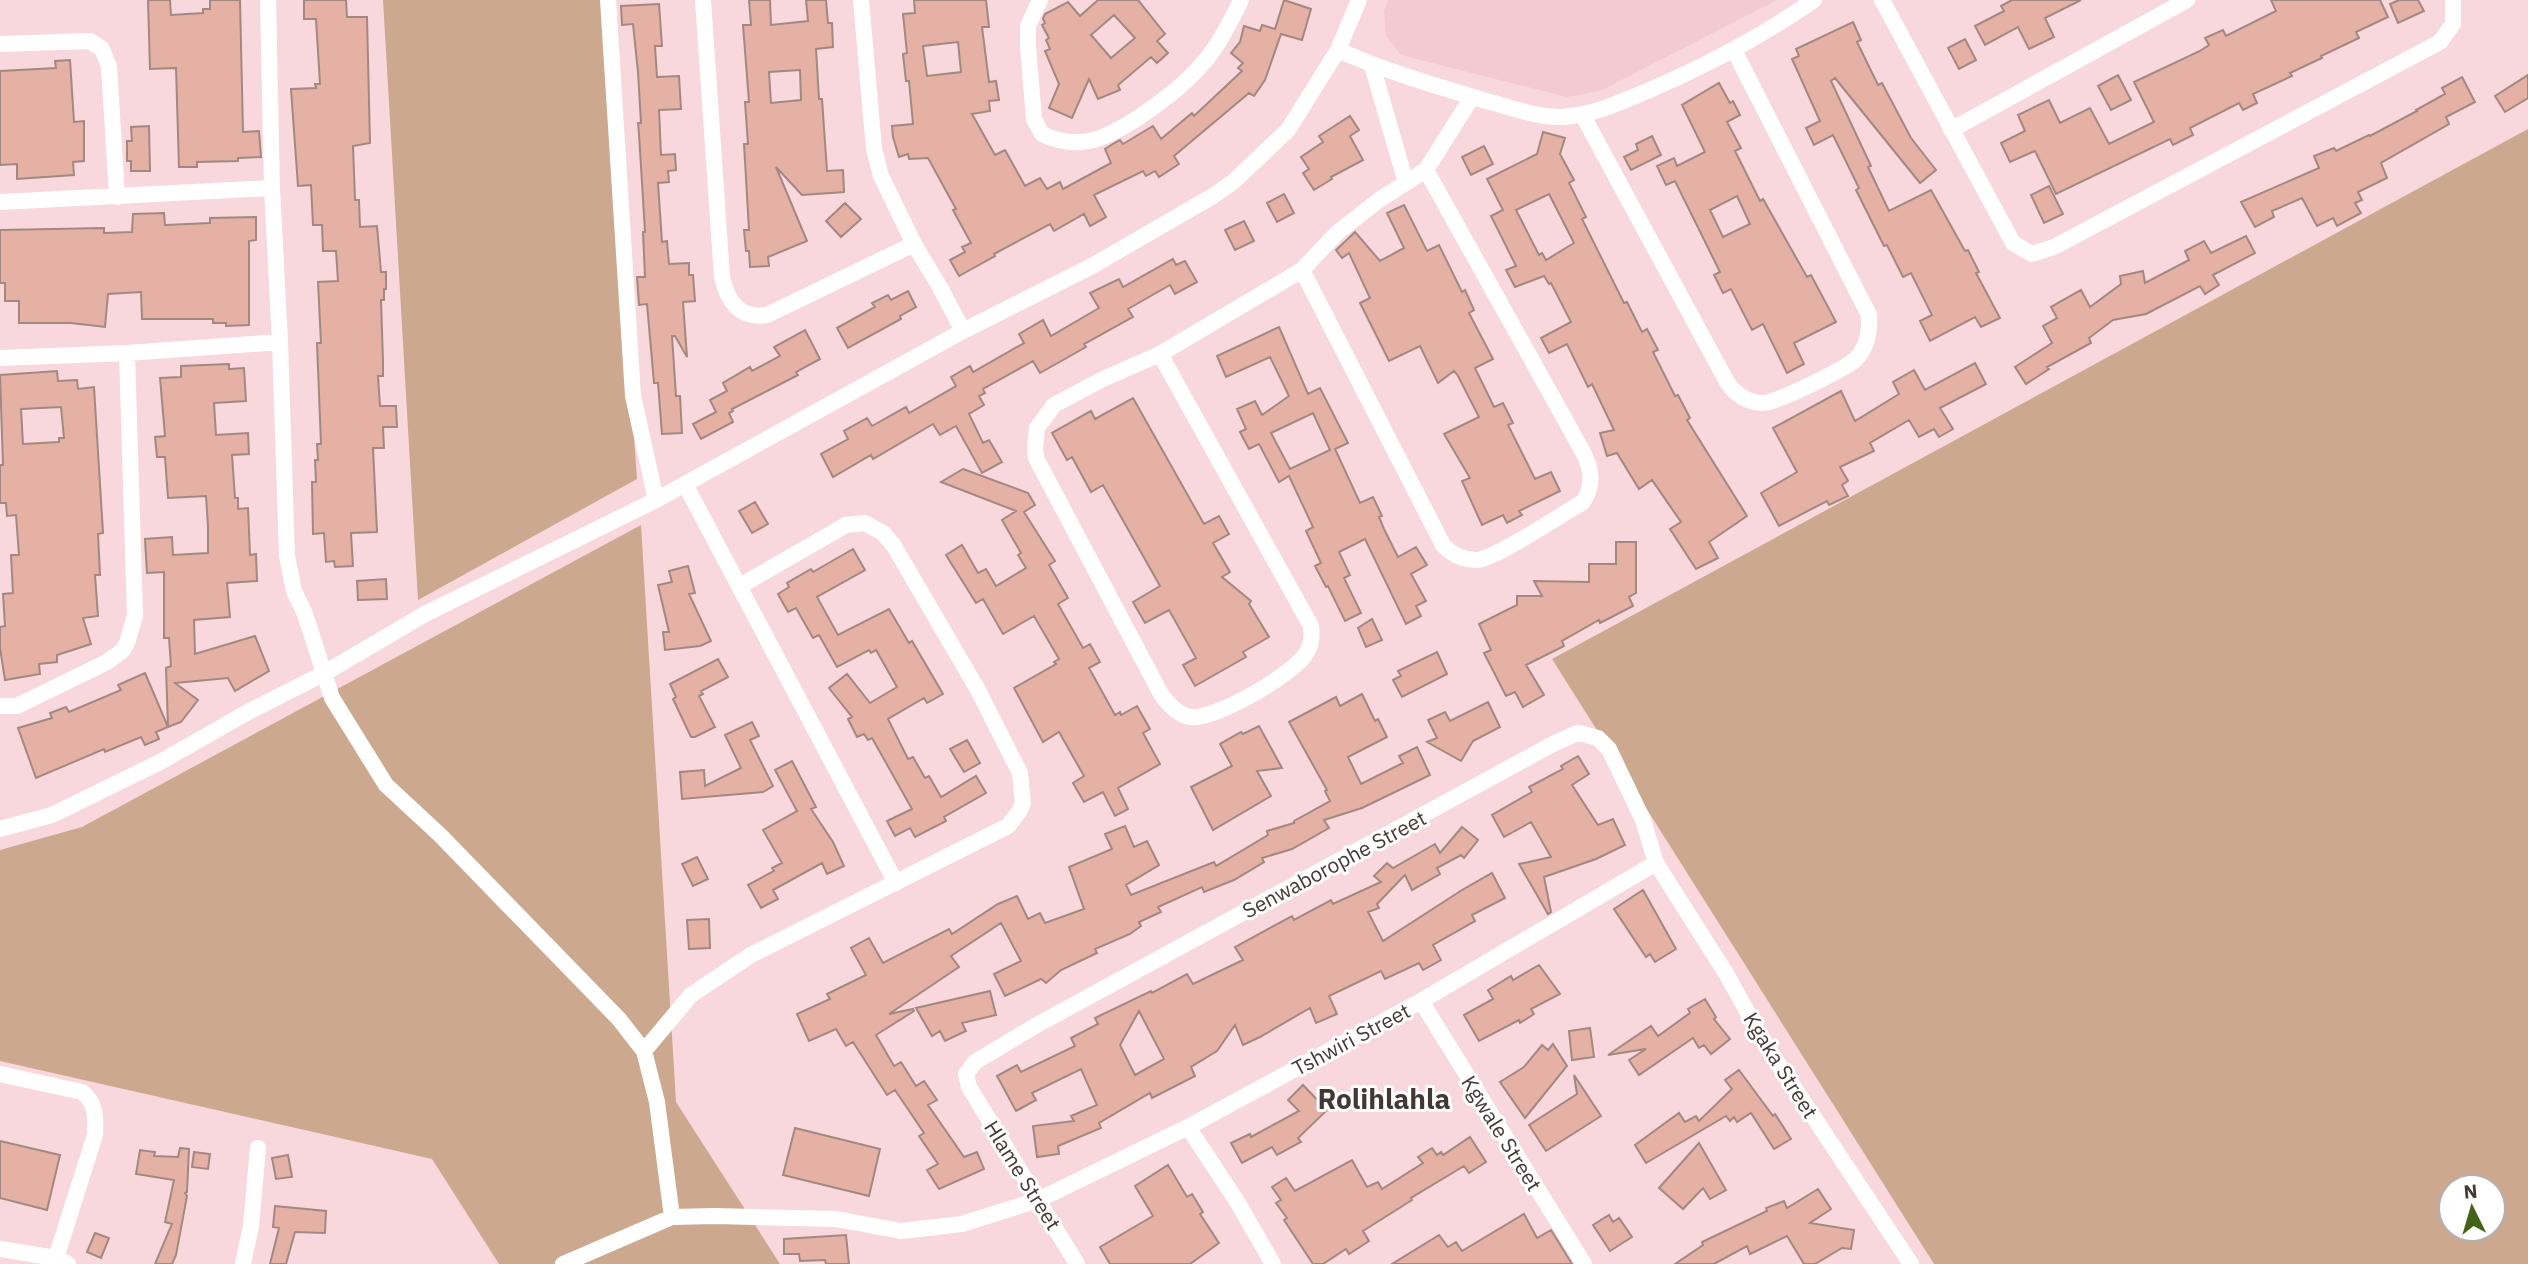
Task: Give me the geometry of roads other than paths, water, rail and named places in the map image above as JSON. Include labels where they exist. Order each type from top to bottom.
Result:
[{"type":"street","points":[[268,0],[272,188],[281,342],[287,556],[294,591],[323,674],[343,719],[386,785],[440,835],[581,979],[619,1019],[644,1051],[657,1102],[673,1217],[562,1264]]},
{"type":"street","points":[[608,0],[633,396],[656,500]]},
{"type":"street","points":[[703,0],[722,277],[730,301],[744,313],[752,316],[767,315],[914,244]]},
{"type":"street","points":[[861,0],[877,164],[914,244],[963,331]]},
{"type":"street","points":[[1040,0],[1028,26],[1034,119],[1042,134],[1060,141],[1076,142],[1102,137],[1159,103],[1204,62],[1241,0]]},
{"type":"street","points":[[0,829],[52,815],[162,761],[248,712],[323,674],[425,614],[656,500],[963,331],[1092,266],[1213,197],[1233,182],[1288,130],[1338,50],[1360,0]]},
{"type":"street","points":[[1338,50],[1372,65],[1472,97],[1551,116],[1582,114],[1605,108],[1671,81],[1734,50],[1814,0]]},
{"type":"street","points":[[1882,0],[2013,243],[2027,253],[2041,252],[2066,241],[2441,42],[2453,23],[2453,0]]},
{"type":"street","points":[[1951,130],[2187,0]]},
{"type":"street","points":[[0,44],[90,41],[102,49],[109,65],[117,197]]},
{"type":"street","points":[[1582,114],[1734,392],[1751,401],[1768,403],[1783,397],[1855,360],[1867,338],[1869,315],[1734,50]]},
{"type":"street","points":[[1372,65],[1406,183]]},
{"type":"street","points":[[1160,354],[1311,626],[1307,654],[1294,666],[1224,710],[1199,717],[1186,716],[1172,707],[1160,694],[1036,458],[1037,428],[1054,405],[1103,379],[1160,354],[1302,270],[1337,233],[1426,170],[1472,97]]},
{"type":"street","points":[[1302,270],[1443,545],[1449,551],[1464,559],[1484,559],[1583,502],[1591,485],[1588,462],[1426,170]]},
{"type":"street","points":[[0,202],[272,188]]},
{"type":"street","points":[[0,358],[127,353],[281,342]]},
{"type":"street","points":[[0,706],[17,706],[107,662],[122,650],[132,632],[135,616],[127,353]]},
{"type":"street","points":[[685,484],[897,883]]},
{"type":"street","points":[[644,1051],[691,995],[751,955],[1008,826],[1019,812],[1023,794],[1020,774],[984,701],[894,545],[883,533],[865,523],[838,528],[740,586]]},
{"type":"street","name":"Senwaborophe Street","points":[[968,1087],[967,1074],[975,1062],[1035,1026],[1577,733],[1598,738],[1609,748],[1643,820],[1656,863]]},
{"type":"street","name":"Tshwiri Street","points":[[673,1217],[836,1219],[901,1231],[962,1224],[1038,1200],[1188,1128],[1421,1001],[1656,863]]},
{"type":"street","name":"Kgaka Street","points":[[1656,863],[1727,975],[1764,1042],[1911,1264]]},
{"type":"street","name":"Kgwale Street","points":[[1421,1001],[1584,1264]]},
{"type":"street","points":[[0,1074],[82,1092],[90,1100],[95,1114],[95,1135],[62,1261],[24,1259],[0,1249]]},
{"type":"street","name":"Hlame Street","points":[[968,1087],[1077,1264]]},
{"type":"street","points":[[1188,1128],[1273,1264]]},
{"type":"street","points":[[243,1264],[251,1226],[258,1148]]},
{"type":"district","name":"Rolihlahla","points":[[1384,1098]]}]
